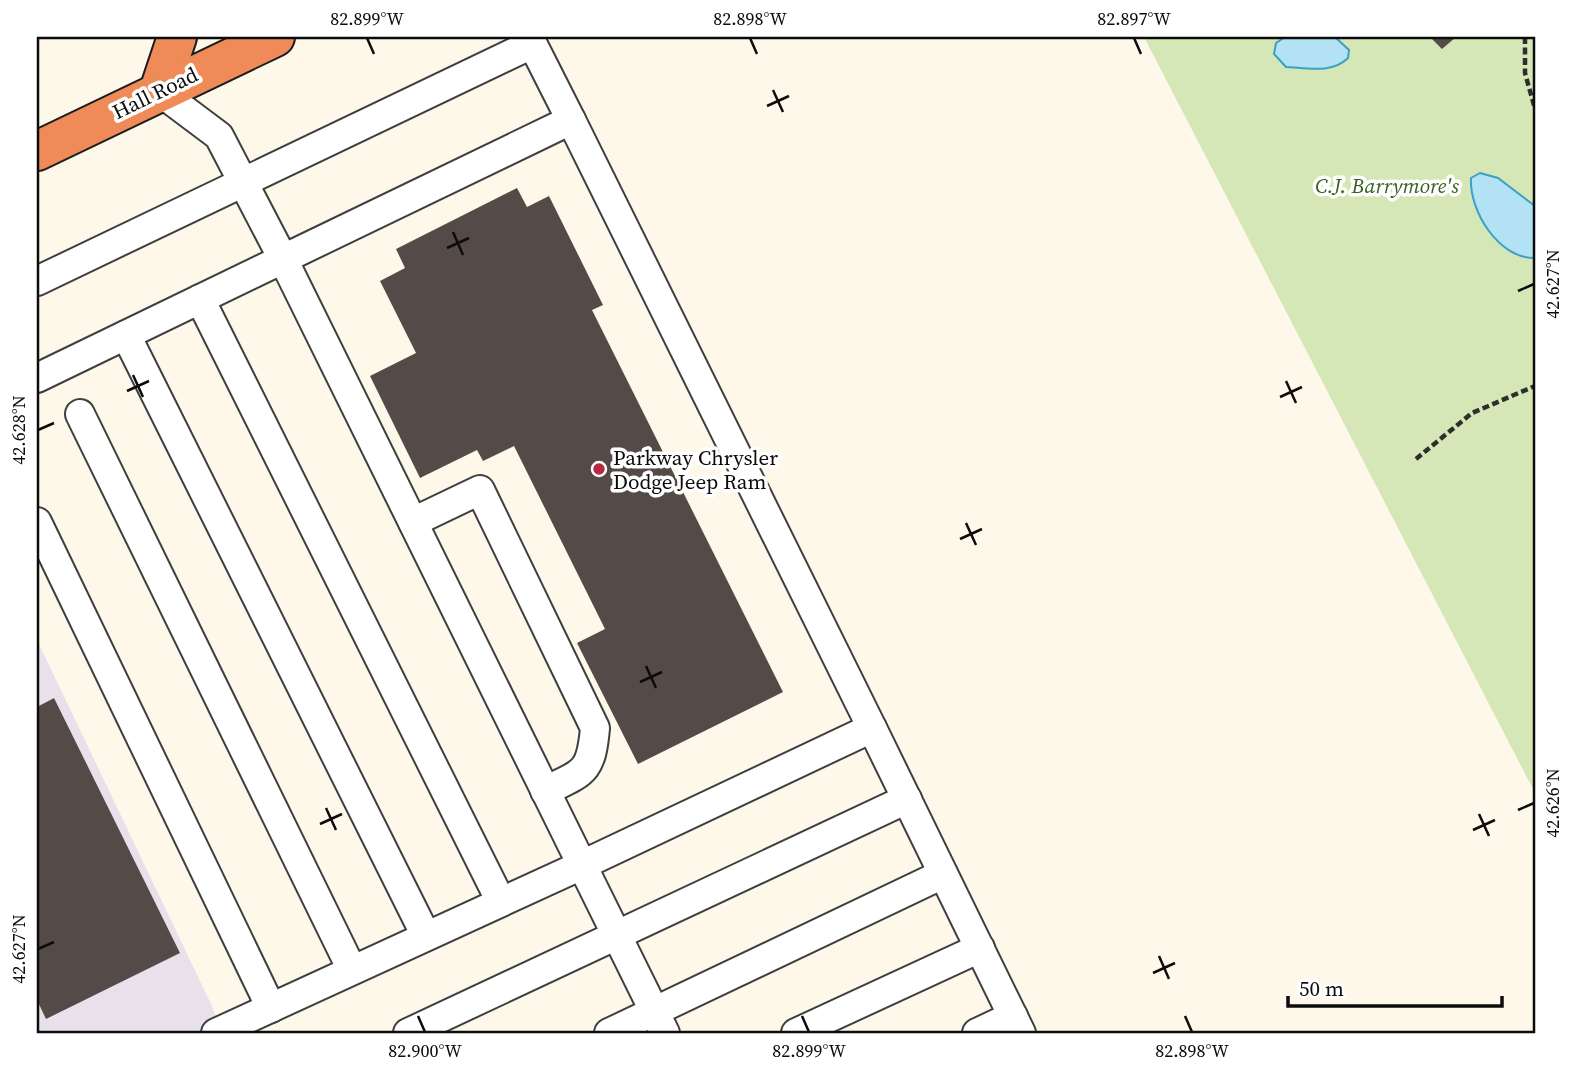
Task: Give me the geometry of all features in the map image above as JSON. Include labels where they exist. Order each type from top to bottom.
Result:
[{"type":"highway","points":[[159,91],[177,37]]},
{"type":"highway","name":"Hall Road","points":[[37,151],[275,37]]},
{"type":"lane","points":[[37,281],[531,41],[1017,1025],[977,1033]]},
{"type":"lane","points":[[159,91],[219,136],[244,182],[660,1023]]},
{"type":"lane","points":[[37,378],[571,120]]},
{"type":"lane","points":[[200,299],[500,902]]},
{"type":"lane","points":[[126,335],[426,936]]},
{"type":"lane","points":[[80,414],[352,971]]},
{"type":"lane","points":[[413,522],[480,490],[595,728],[593,756],[588,765],[578,775],[545,791]]},
{"type":"lane","points":[[37,522],[271,1008]]},
{"type":"lane","points":[[216,1033],[872,728]]},
{"type":"lane","points":[[408,1033],[906,799]]},
{"type":"lane","points":[[609,1033],[660,1023],[943,874]]},
{"type":"lane","points":[[796,1033],[979,948]]},
{"type":"path","points":[[1525,37],[1525,72],[1535,109]]},
{"type":"path","points":[[1416,459],[1472,414],[1535,386]]},
{"type":"shaded area","points":[[37,640],[211,1004],[222,1033],[37,1033]]},
{"type":"green space","name":"C.J. Barrymore's","points":[[1144,37],[1535,37],[1535,793]]},
{"type":"water","points":[[1285,37],[1335,37],[1349,50],[1348,58],[1327,68],[1286,67],[1274,54],[1276,43]]},
{"type":"water","points":[[1480,173],[1498,178],[1535,206],[1535,258],[1510,251],[1489,231],[1475,205],[1472,191],[1471,178]]},
{"type":"building","points":[[1430,37],[1456,37],[1442,49]]},
{"type":"building","name":"Parkway Chrysler Dodge Jeep Ram","points":[[517,188],[527,207],[549,196],[603,305],[592,310],[783,692],[638,764],[577,643],[605,629],[514,446],[483,461],[477,450],[420,478],[370,376],[416,353],[380,281],[405,268],[396,249]]},
{"type":"building","points":[[54,698],[180,953],[46,1019],[37,1000],[37,707]]},
{"type":"place","name":"Parkway Chrysler Dodge Jeep Ram","points":[[599,469]]}]
